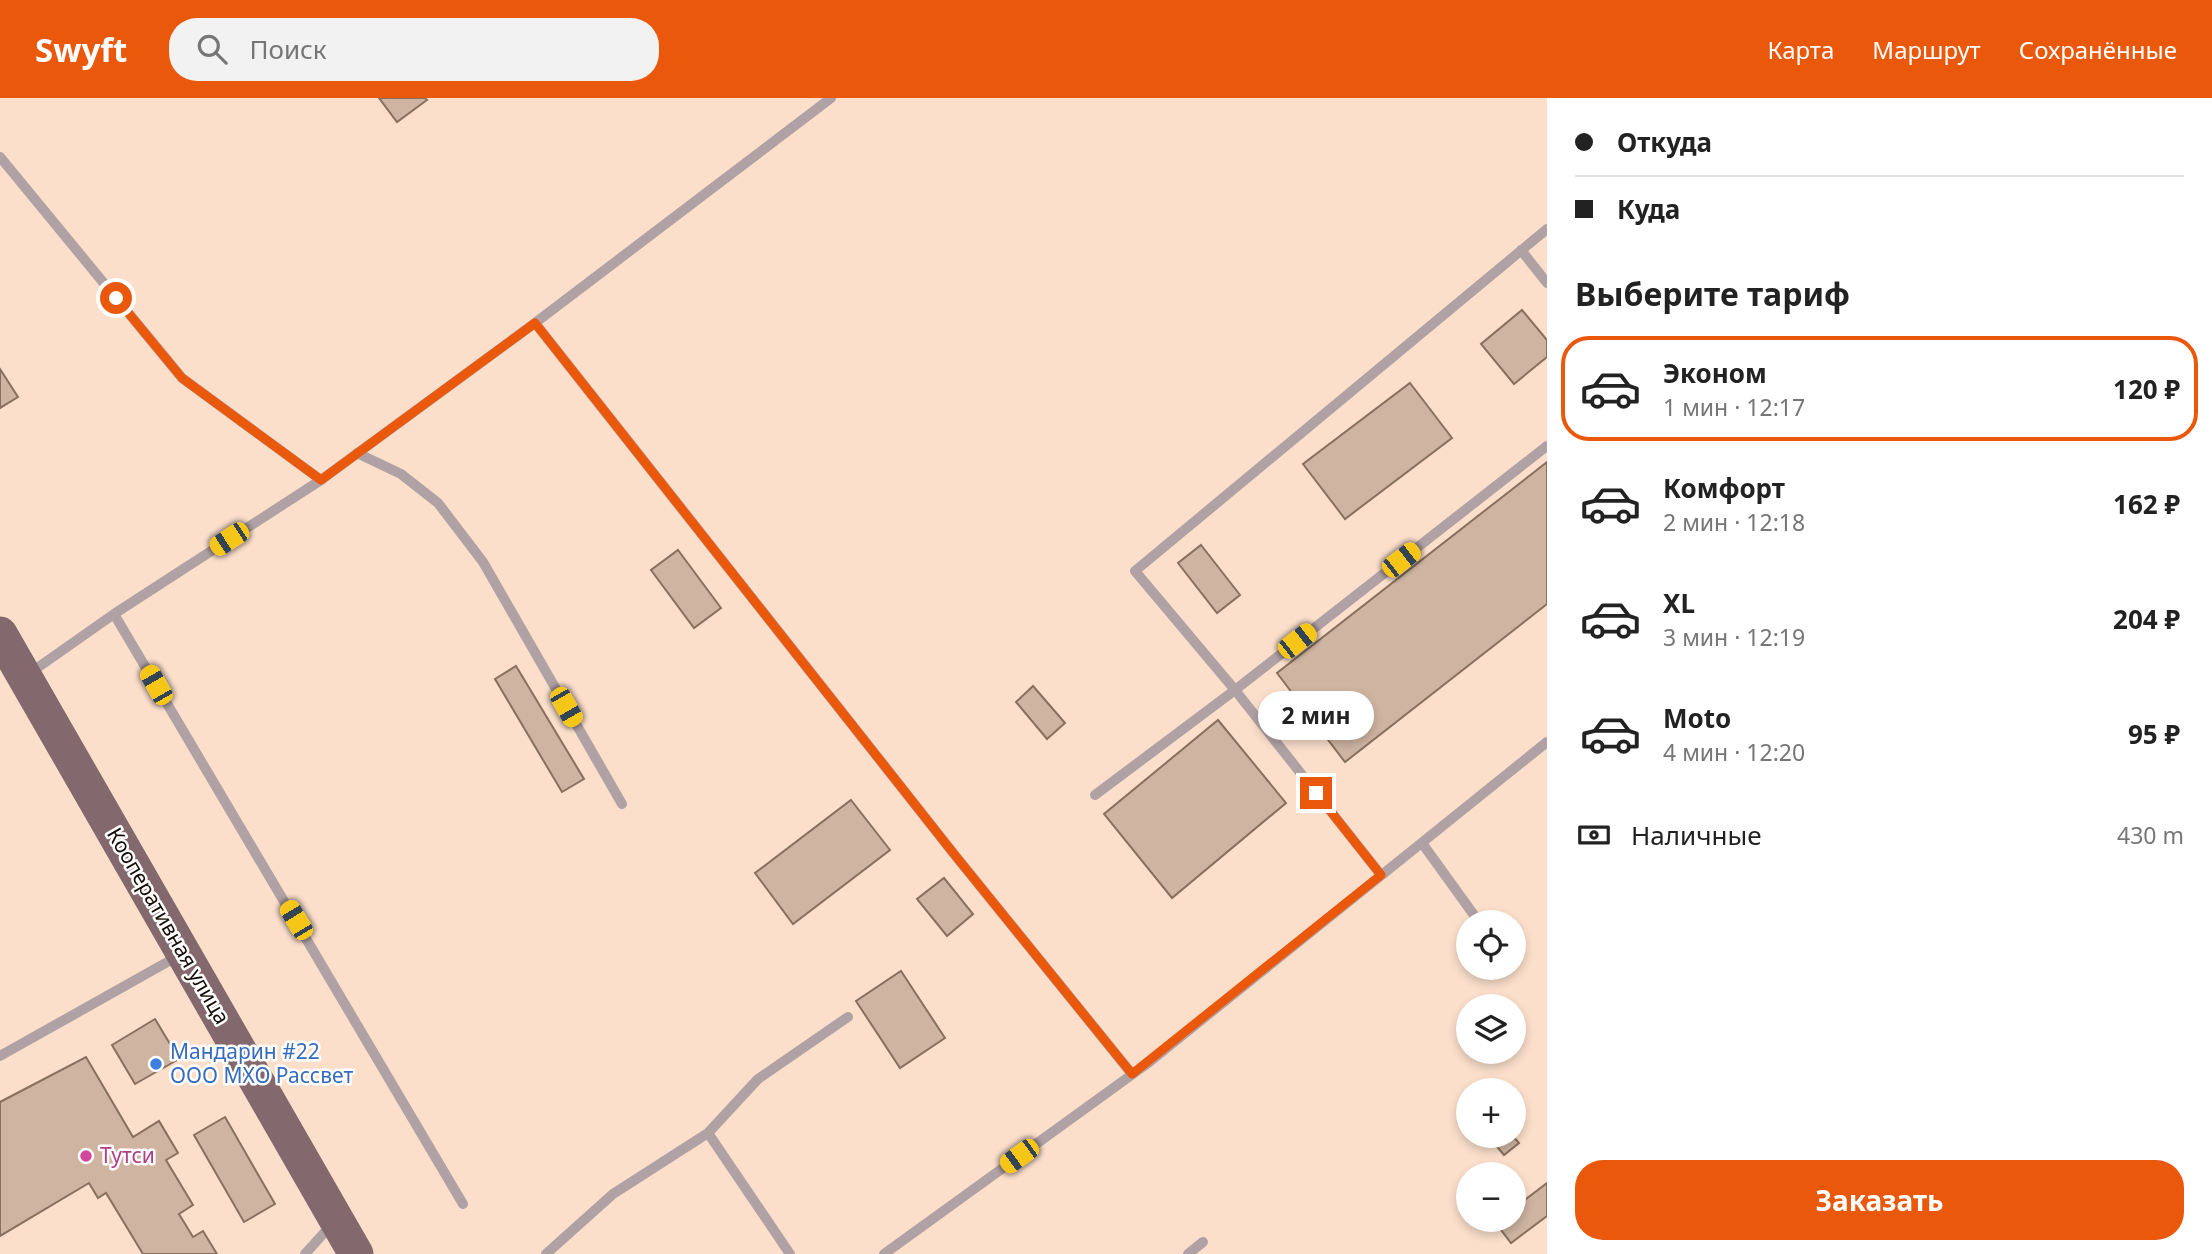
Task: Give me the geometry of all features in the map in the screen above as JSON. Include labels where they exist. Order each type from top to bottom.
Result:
[{"type":"main road","name":"Кооперативная улица","points":[[0,634],[356,1254]]},
{"type":"lane","points":[[24,677],[114,614],[321,480],[535,323],[831,98]]},
{"type":"lane","points":[[0,157],[182,378],[321,480]]},
{"type":"lane","points":[[1381,875],[1235,690],[1135,571],[1547,229]]},
{"type":"lane","points":[[1521,250],[1547,283]]},
{"type":"lane","points":[[535,323],[954,854],[1132,1074]]},
{"type":"lane","points":[[1095,795],[1235,690],[1547,446]]},
{"type":"lane","points":[[357,453],[401,474],[438,503],[482,562],[622,804]]},
{"type":"lane","points":[[114,614],[463,1203]]},
{"type":"lane","points":[[884,1254],[1132,1074],[1547,742]]},
{"type":"lane","points":[[1422,843],[1470,910]]},
{"type":"lane","points":[[0,1055],[183,953]]},
{"type":"lane","points":[[546,1254],[613,1194],[708,1133],[758,1079],[848,1017]]},
{"type":"lane","points":[[708,1133],[790,1254]]},
{"type":"lane","points":[[305,1254],[336,1219]]},
{"type":"lane","points":[[1188,1254],[1203,1242]]},
{"type":"building","points":[[379,98],[425,98],[427,100],[397,122]]},
{"type":"building","points":[[1522,310],[1547,340],[1547,357],[1514,384],[1481,344]]},
{"type":"building","points":[[0,369],[18,397],[0,408]]},
{"type":"building","points":[[1410,383],[1452,438],[1345,519],[1303,464]]},
{"type":"building","points":[[1547,462],[1547,604],[1345,762],[1277,673]]},
{"type":"building","points":[[1201,545],[1240,595],[1217,613],[1178,563]]},
{"type":"building","points":[[678,550],[721,608],[694,628],[651,570]]},
{"type":"building","points":[[516,666],[584,779],[562,792],[495,679]]},
{"type":"building","points":[[1033,686],[1065,723],[1047,739],[1016,702]]},
{"type":"building","points":[[1218,720],[1286,803],[1172,898],[1104,814]]},
{"type":"building","points":[[851,800],[890,850],[793,924],[755,873]]},
{"type":"building","points":[[944,878],[973,914],[947,936],[917,899]]},
{"type":"building","points":[[901,971],[945,1038],[900,1068],[856,1001]]},
{"type":"building","points":[[155,1019],[179,1059],[135,1084],[112,1045]]},
{"type":"building","name":"Тутси","points":[[86,1057],[133,1137],[159,1121],[178,1153],[166,1160],[193,1205],[179,1214],[193,1237],[203,1231],[217,1254],[143,1254],[106,1193],[98,1198],[89,1183],[0,1236],[0,1102]]},
{"type":"building","points":[[225,1117],[275,1204],[244,1222],[194,1135]]},
{"type":"building","points":[[1498,1148],[1513,1148],[1504,1155]]},
{"type":"building","points":[[1547,1183],[1547,1216],[1526,1232],[1526,1199]]},
{"type":"building","points":[[1503,1232],[1526,1232],[1511,1243]]},
{"type":"place","name":"Мандарин #22 ООО МХО Рассвет","points":[[156,1064]]},
{"type":"place","name":"Тутси","points":[[86,1156]]},
{"type":"route","points":[[116,298],[182,378],[321,480],[535,323],[954,854],[1132,1074],[1381,875],[1316,793]]}]
